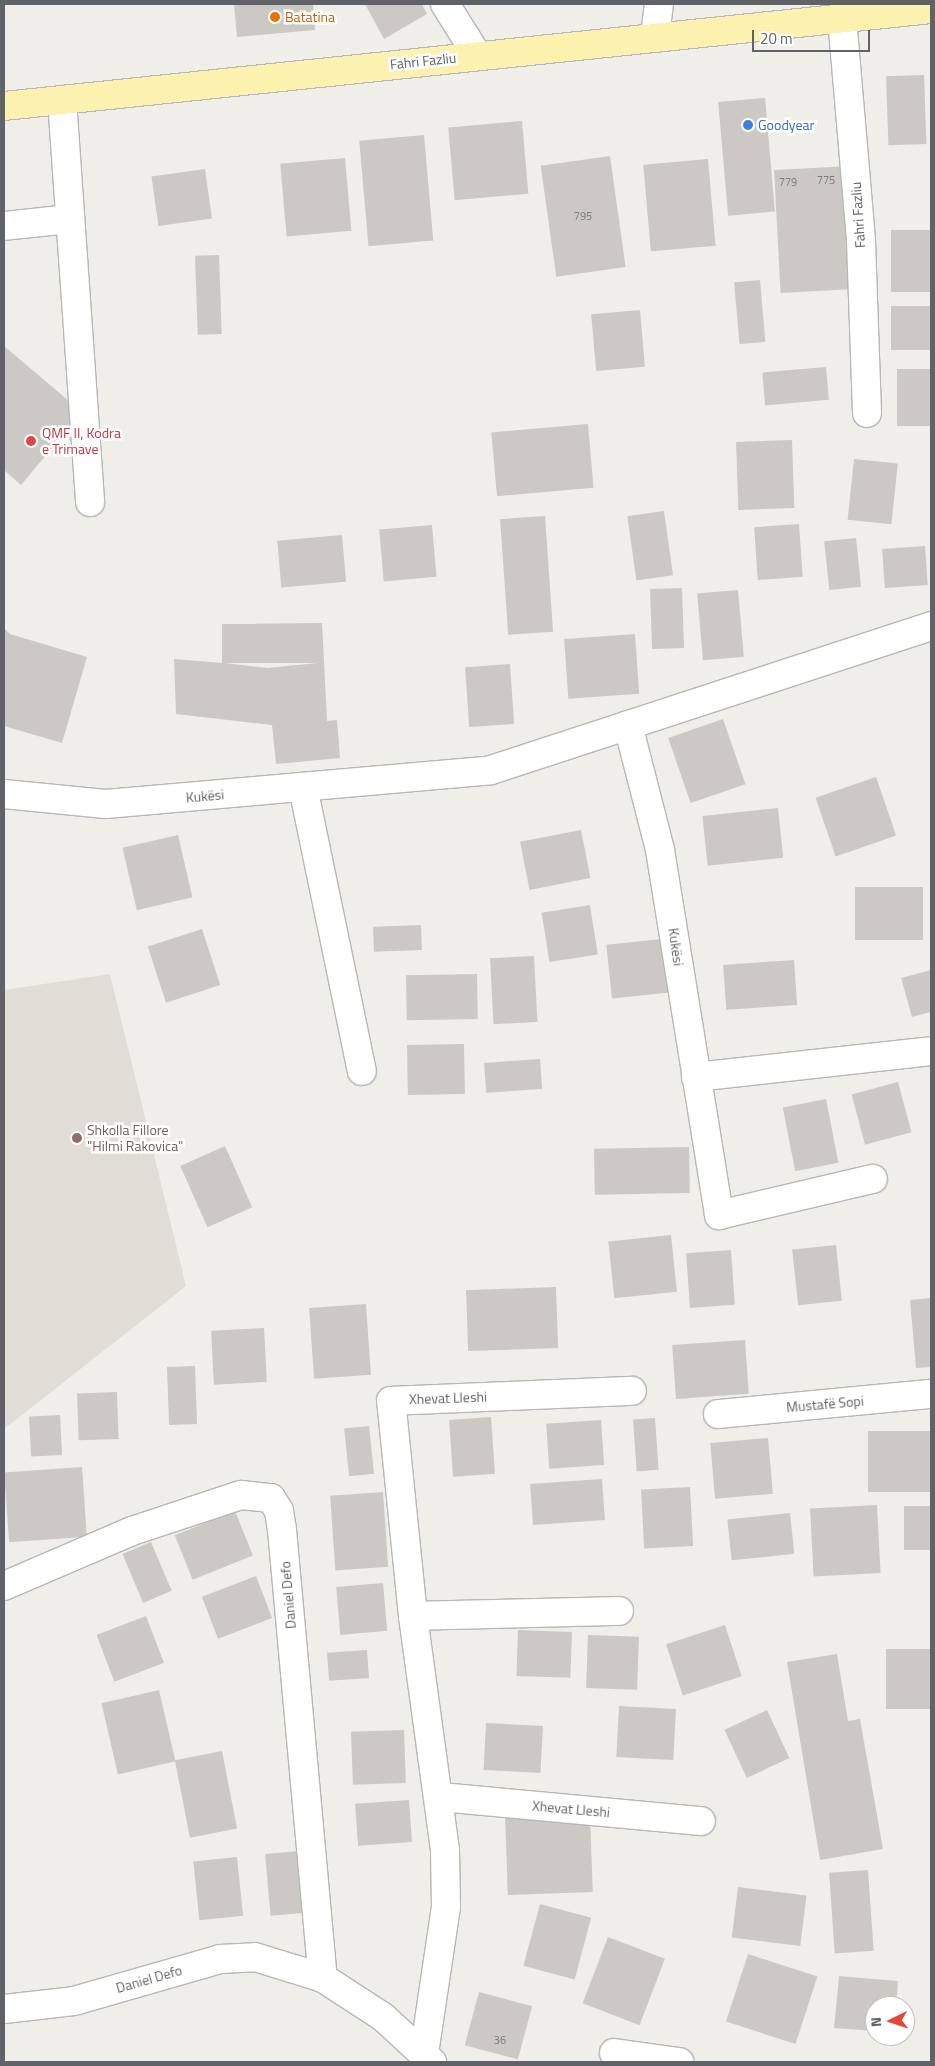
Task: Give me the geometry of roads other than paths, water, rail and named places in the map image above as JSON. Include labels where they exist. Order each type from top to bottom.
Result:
[{"type":"main road","name":"Fahri Fazliu","points":[[4,106],[655,36],[931,9]]},
{"type":"street","points":[[445,4],[477,55]]},
{"type":"street","points":[[655,36],[659,4]]},
{"type":"street","name":"Fahri Fazliu","points":[[842,18],[861,241],[867,413]]},
{"type":"street","points":[[62,100],[90,502]]},
{"type":"street","points":[[4,226],[70,219]]},
{"type":"street","name":"Kukësi","points":[[4,794],[106,804],[491,770],[931,626]]},
{"type":"street","name":"Kukësi","points":[[628,725],[660,850],[696,1077],[714,1171],[719,1215],[873,1179]]},
{"type":"street","points":[[303,787],[362,1071]]},
{"type":"street","points":[[696,1077],[931,1051]]},
{"type":"street","name":"Xhevat Lleshi","points":[[428,2058],[446,1907],[441,1797],[413,1616],[391,1401],[632,1391]]},
{"type":"street","name":"Mustafë Sopi","points":[[718,1414],[931,1394]]},
{"type":"street","name":"Daniel Defo","points":[[4,1586],[132,1530],[241,1496],[271,1498],[279,1511],[282,1530],[323,1978]]},
{"type":"street","points":[[413,1616],[619,1612]]},
{"type":"street","name":"Xhevat Lleshi","points":[[441,1797],[700,1821]]},
{"type":"street","name":"Daniel Defo","points":[[4,2009],[74,2001],[220,1959],[255,1957],[323,1978],[383,2017],[428,2058]]},
{"type":"street","points":[[614,2052],[679,2062]]},
{"type":"place","name":"Batatina","points":[[275,17]]},
{"type":"place","name":"Goodyear","points":[[748,125]]},
{"type":"place","name":"QMF II, Kodra e Trimave","points":[[31,441]]},
{"type":"place","name":"Shkolla Fillore \"Hilmi Rakovica\"","points":[[77,1138]]}]
